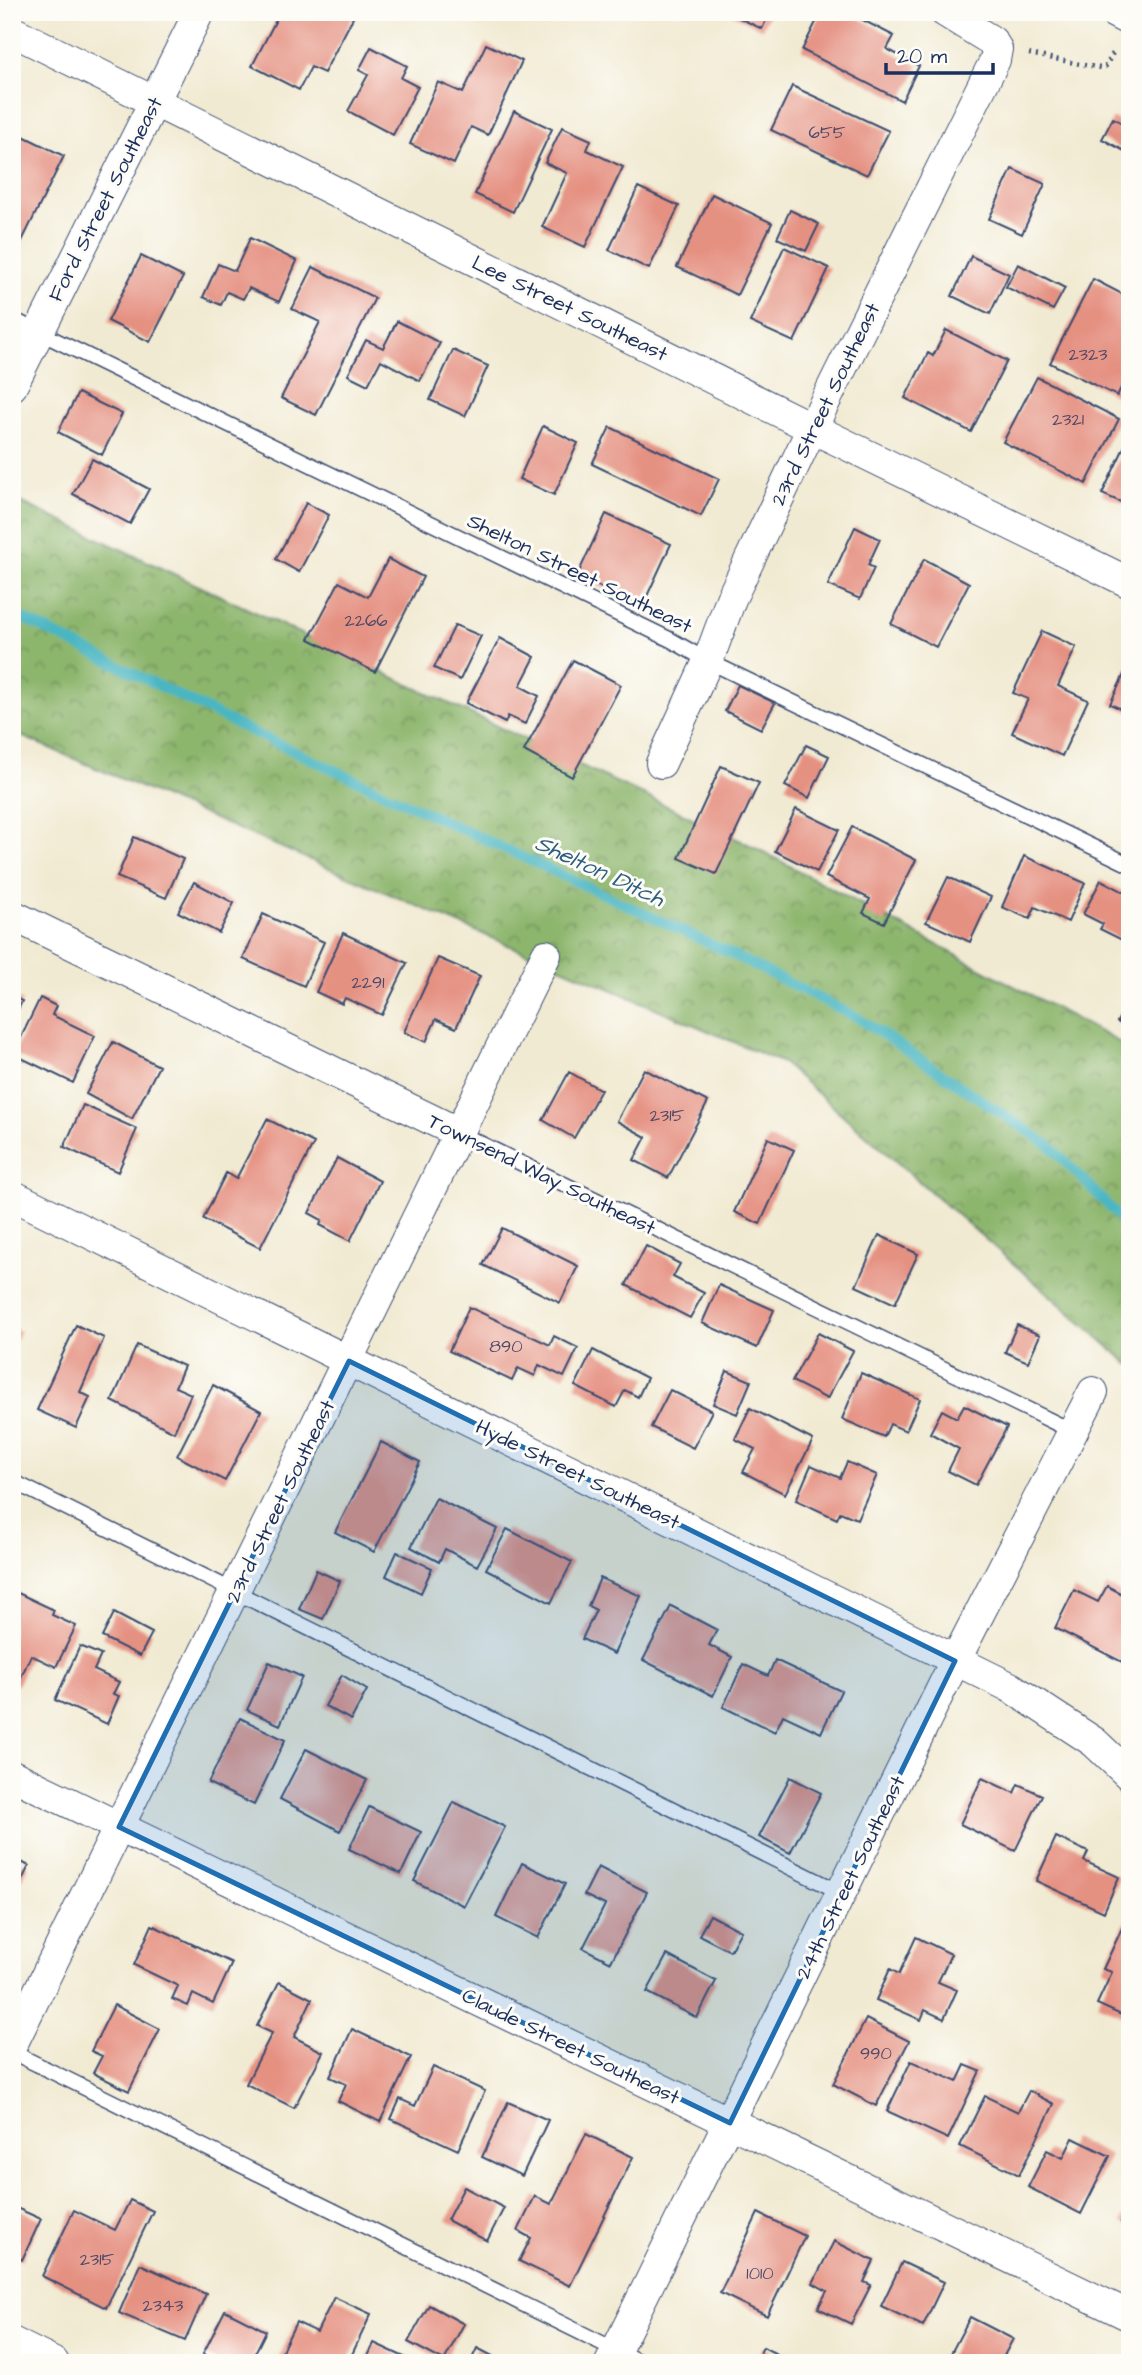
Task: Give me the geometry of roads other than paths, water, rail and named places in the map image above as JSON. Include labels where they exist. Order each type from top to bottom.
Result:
[{"type":"street","name":"Ford Street Southeast","points":[[12,386],[25,326],[155,101],[199,12]]},
{"type":"street","name":"23rd Street Southeast","points":[[661,763],[709,661],[731,599],[812,428],[995,60],[997,49],[992,41],[945,12]]},
{"type":"street","name":"Lee Street Southeast","points":[[12,31],[1130,583]]},
{"type":"street","name":"Townsend Way Southeast","points":[[12,915],[459,1133]]},
{"type":"street","name":"23rd Street Southeast","points":[[12,2045],[546,956]]},
{"type":"street","name":"Hyde Street Southeast","points":[[12,1195],[1010,1687],[1094,1742],[1130,1776]]},
{"type":"street","name":"24th Street Southeast","points":[[623,2359],[730,2123],[955,1661],[1093,1392]]},
{"type":"street","name":"Claude Street Southeast","points":[[12,1775],[1130,2316]]},
{"type":"street","points":[[12,2342],[54,2363]]},
{"type":"lane","name":"Shelton Street Southeast","points":[[25,326],[1130,865]]},
{"type":"lane","name":"Townsend Way Southeast","points":[[459,1133],[1072,1432]]},
{"type":"lane","points":[[12,1481],[842,1893]]},
{"type":"lane","points":[[12,2052],[623,2359]]},
{"type":"waterway","name":"Shelton Ditch","points":[[12,613],[250,731],[717,947],[858,1018],[1049,1145],[1130,1228]]}]
